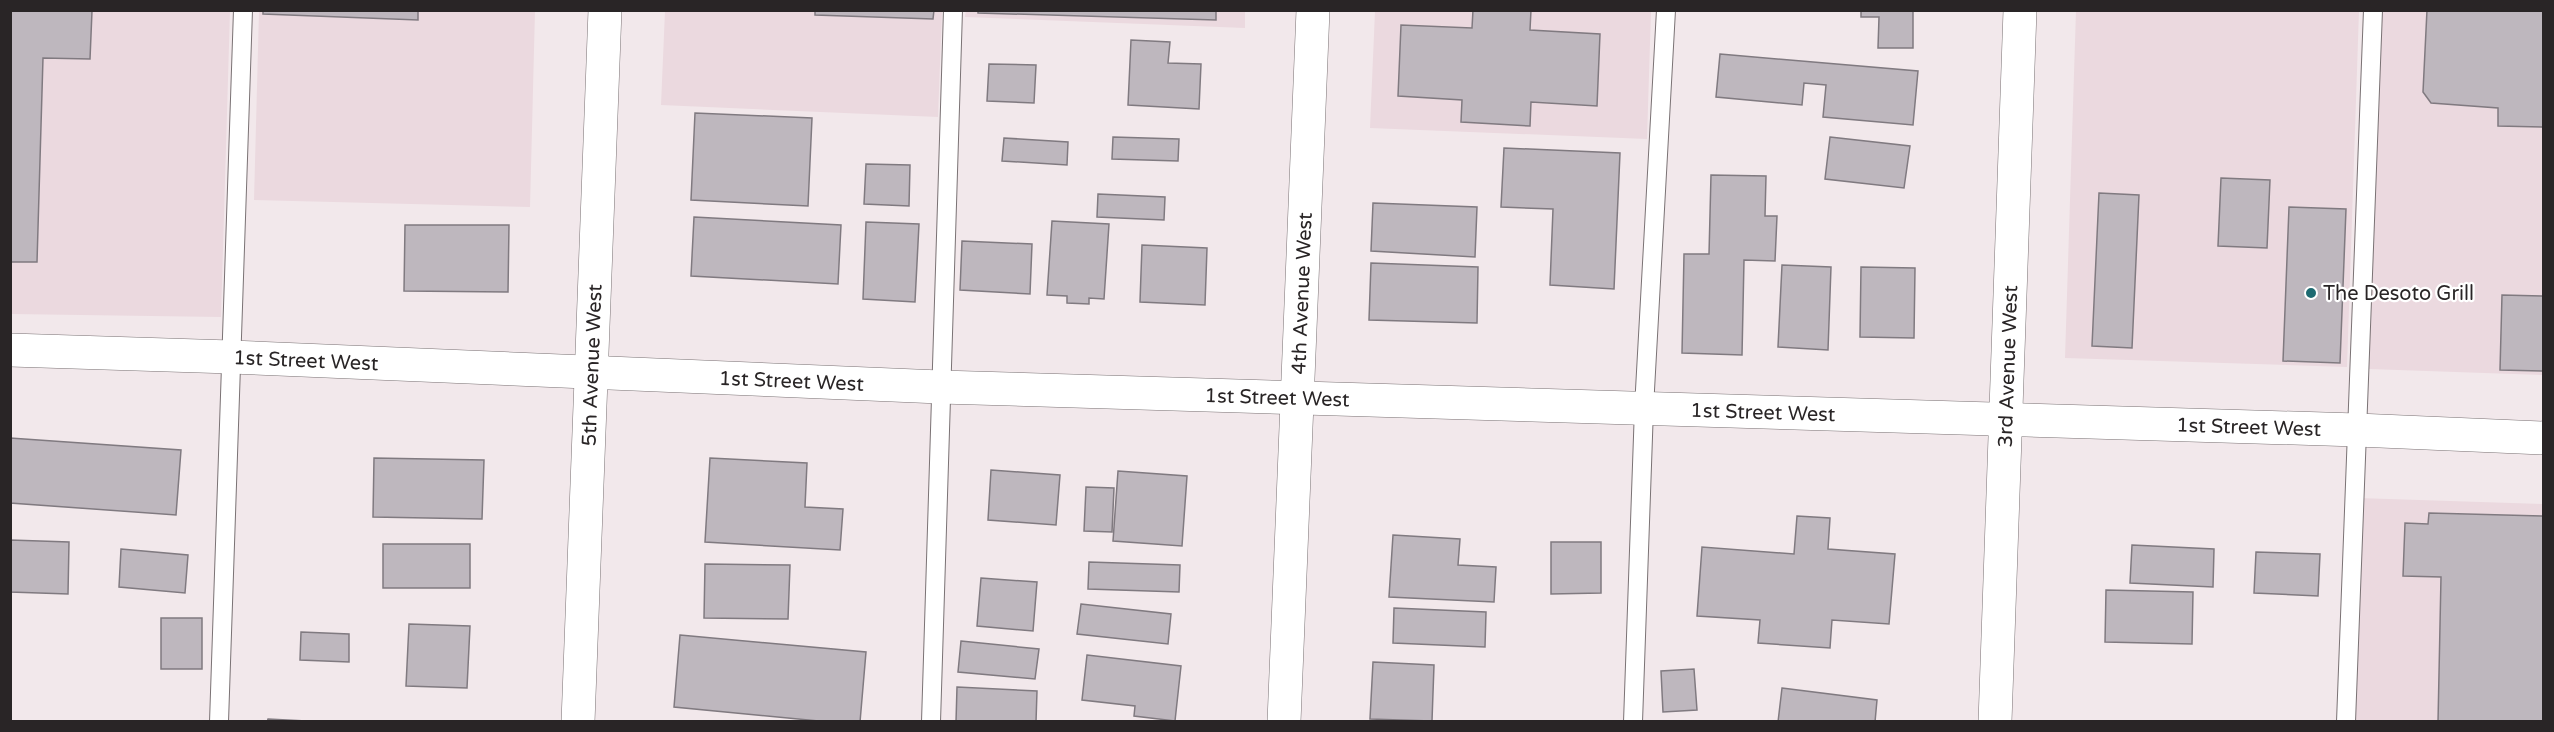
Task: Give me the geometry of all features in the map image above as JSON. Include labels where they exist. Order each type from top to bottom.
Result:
[{"type":"street","name":"5th Avenue West","points":[[578,722],[605,10]]},
{"type":"street","name":"4th Avenue West","points":[[1284,722],[1313,10]]},
{"type":"street","name":"3rd Avenue West","points":[[1995,722],[2020,10]]},
{"type":"street","name":"1st Street West","points":[[10,350],[940,387],[2357,430],[2544,438]]},
{"type":"lane","points":[[219,722],[243,10]]},
{"type":"lane","points":[[931,722],[953,10]]},
{"type":"lane","points":[[1633,722],[1644,408],[1666,10]]},
{"type":"lane","points":[[2346,722],[2373,10]]},
{"type":"shaded area","points":[[966,10],[1245,11],[1245,28],[965,17]]},
{"type":"shaded area","points":[[11,11],[230,11],[221,317],[11,314]]},
{"type":"shaded area","points":[[259,11],[535,11],[530,207],[254,200]]},
{"type":"shaded area","points":[[665,11],[942,11],[938,117],[661,105]]},
{"type":"shaded area","points":[[1375,11],[1651,11],[1647,139],[1370,128]]},
{"type":"shaded area","points":[[2076,11],[2359,11],[2347,367],[2065,358]]},
{"type":"shaded area","points":[[2380,11],[2543,11],[2543,375],[2369,369]]},
{"type":"shaded area","points":[[2358,498],[2543,504],[2543,721],[2351,722]]},
{"type":"building","points":[[10,10],[92,11],[90,59],[43,58],[37,262],[10,262]]},
{"type":"building","points":[[263,10],[418,10],[418,20],[263,14]]},
{"type":"building","points":[[815,10],[934,10],[933,19],[815,15]]},
{"type":"building","points":[[978,10],[1216,10],[1216,20],[978,13]]},
{"type":"building","points":[[1473,10],[1531,10],[1530,30],[1600,34],[1597,106],[1531,102],[1530,126],[1461,122],[1462,100],[1398,96],[1401,25],[1472,28]]},
{"type":"building","points":[[1861,10],[1913,10],[1913,48],[1878,48],[1879,17],[1861,17]]},
{"type":"building","points":[[2427,10],[2544,10],[2544,127],[2498,126],[2498,108],[2431,103],[2423,92]]},
{"type":"building","points":[[1131,40],[1170,42],[1168,63],[1201,64],[1199,109],[1128,105]]},
{"type":"building","points":[[1720,54],[1918,71],[1913,125],[1823,117],[1826,85],[1804,83],[1802,105],[1716,97]]},
{"type":"building","points":[[989,64],[1036,65],[1034,103],[987,101]]},
{"type":"building","points":[[695,113],[812,118],[808,206],[691,200]]},
{"type":"building","points":[[1113,137],[1179,139],[1178,161],[1112,159]]},
{"type":"building","points":[[1830,137],[1910,146],[1904,188],[1825,179]]},
{"type":"building","points":[[1004,138],[1068,142],[1067,165],[1002,161]]},
{"type":"building","points":[[1504,148],[1620,153],[1614,289],[1550,285],[1553,209],[1501,207]]},
{"type":"building","points":[[866,164],[910,165],[909,206],[864,204]]},
{"type":"building","points":[[1711,175],[1766,176],[1765,216],[1777,216],[1775,261],[1744,260],[1742,355],[1682,353],[1684,254],[1709,254]]},
{"type":"building","points":[[2221,178],[2270,180],[2267,248],[2218,246]]},
{"type":"building","points":[[2099,193],[2139,195],[2132,348],[2092,346]]},
{"type":"building","points":[[1098,194],[1165,197],[1164,220],[1097,217]]},
{"type":"building","points":[[1373,203],[1477,207],[1475,257],[1371,251]]},
{"type":"building","points":[[2289,207],[2346,209],[2340,363],[2283,361]]},
{"type":"building","points":[[694,217],[841,225],[838,284],[691,276]]},
{"type":"building","points":[[1052,221],[1109,224],[1104,299],[1089,298],[1089,304],[1067,303],[1067,296],[1047,295]]},
{"type":"building","points":[[866,222],[919,224],[915,302],[863,299]]},
{"type":"building","points":[[405,225],[509,225],[508,292],[404,291]]},
{"type":"building","points":[[962,241],[1032,244],[1030,294],[960,290]]},
{"type":"building","points":[[1142,245],[1207,248],[1205,305],[1140,302]]},
{"type":"building","points":[[1371,263],[1478,267],[1477,323],[1369,320]]},
{"type":"building","points":[[1782,265],[1831,267],[1828,350],[1778,347]]},
{"type":"building","points":[[1861,267],[1915,268],[1914,338],[1860,337]]},
{"type":"building","points":[[2502,295],[2544,296],[2544,371],[2500,370]]},
{"type":"building","points":[[10,438],[181,450],[176,515],[10,503]]},
{"type":"building","points":[[374,458],[484,460],[482,519],[373,517]]},
{"type":"building","points":[[710,458],[807,463],[805,507],[843,509],[840,550],[705,542]]},
{"type":"building","points":[[991,470],[1060,475],[1056,525],[988,520]]},
{"type":"building","points":[[1118,471],[1187,476],[1182,546],[1113,541]]},
{"type":"building","points":[[1086,487],[1114,488],[1112,532],[1084,531]]},
{"type":"building","points":[[2429,513],[2544,516],[2544,722],[2438,722],[2441,577],[2403,576],[2405,523],[2428,524]]},
{"type":"building","points":[[1797,516],[1830,518],[1828,549],[1895,554],[1889,624],[1832,620],[1830,648],[1758,643],[1760,620],[1697,616],[1702,547],[1794,554]]},
{"type":"building","points":[[1393,535],[1460,539],[1458,565],[1496,567],[1494,602],[1389,597]]},
{"type":"building","points":[[10,540],[69,542],[68,594],[10,592]]},
{"type":"building","points":[[1551,542],[1601,542],[1601,593],[1551,594]]},
{"type":"building","points":[[383,544],[470,544],[470,588],[383,588]]},
{"type":"building","points":[[2132,545],[2214,549],[2213,587],[2130,583]]},
{"type":"building","points":[[121,549],[188,555],[185,593],[119,587]]},
{"type":"building","points":[[2256,552],[2320,554],[2318,596],[2254,593]]},
{"type":"building","points":[[1089,562],[1180,565],[1179,592],[1088,589]]},
{"type":"building","points":[[705,564],[790,565],[788,619],[704,618]]},
{"type":"building","points":[[981,578],[1037,582],[1033,631],[977,626]]},
{"type":"building","points":[[2106,590],[2193,592],[2192,644],[2105,642]]},
{"type":"building","points":[[1081,604],[1171,614],[1168,644],[1077,634]]},
{"type":"building","points":[[1394,608],[1486,612],[1485,647],[1393,643]]},
{"type":"building","points":[[161,618],[202,618],[202,669],[161,669]]},
{"type":"building","points":[[409,624],[470,626],[467,688],[406,686]]},
{"type":"building","points":[[301,632],[349,634],[349,662],[300,660]]},
{"type":"building","points":[[680,635],[866,652],[860,722],[829,722],[674,707]]},
{"type":"building","points":[[961,641],[1039,649],[1035,679],[958,672]]},
{"type":"building","points":[[1087,655],[1181,666],[1175,721],[1134,716],[1135,706],[1082,700]]},
{"type":"building","points":[[1373,662],[1434,665],[1432,721],[1370,719]]},
{"type":"building","points":[[1694,669],[1697,710],[1663,712],[1661,671]]},
{"type":"building","points":[[957,687],[1037,691],[1036,722],[956,722]]},
{"type":"building","points":[[1782,688],[1877,700],[1875,722],[1778,722]]},
{"type":"building","points":[[268,719],[326,722],[267,722]]},
{"type":"place","name":"The Desoto Grill","points":[[2311,293]]}]
